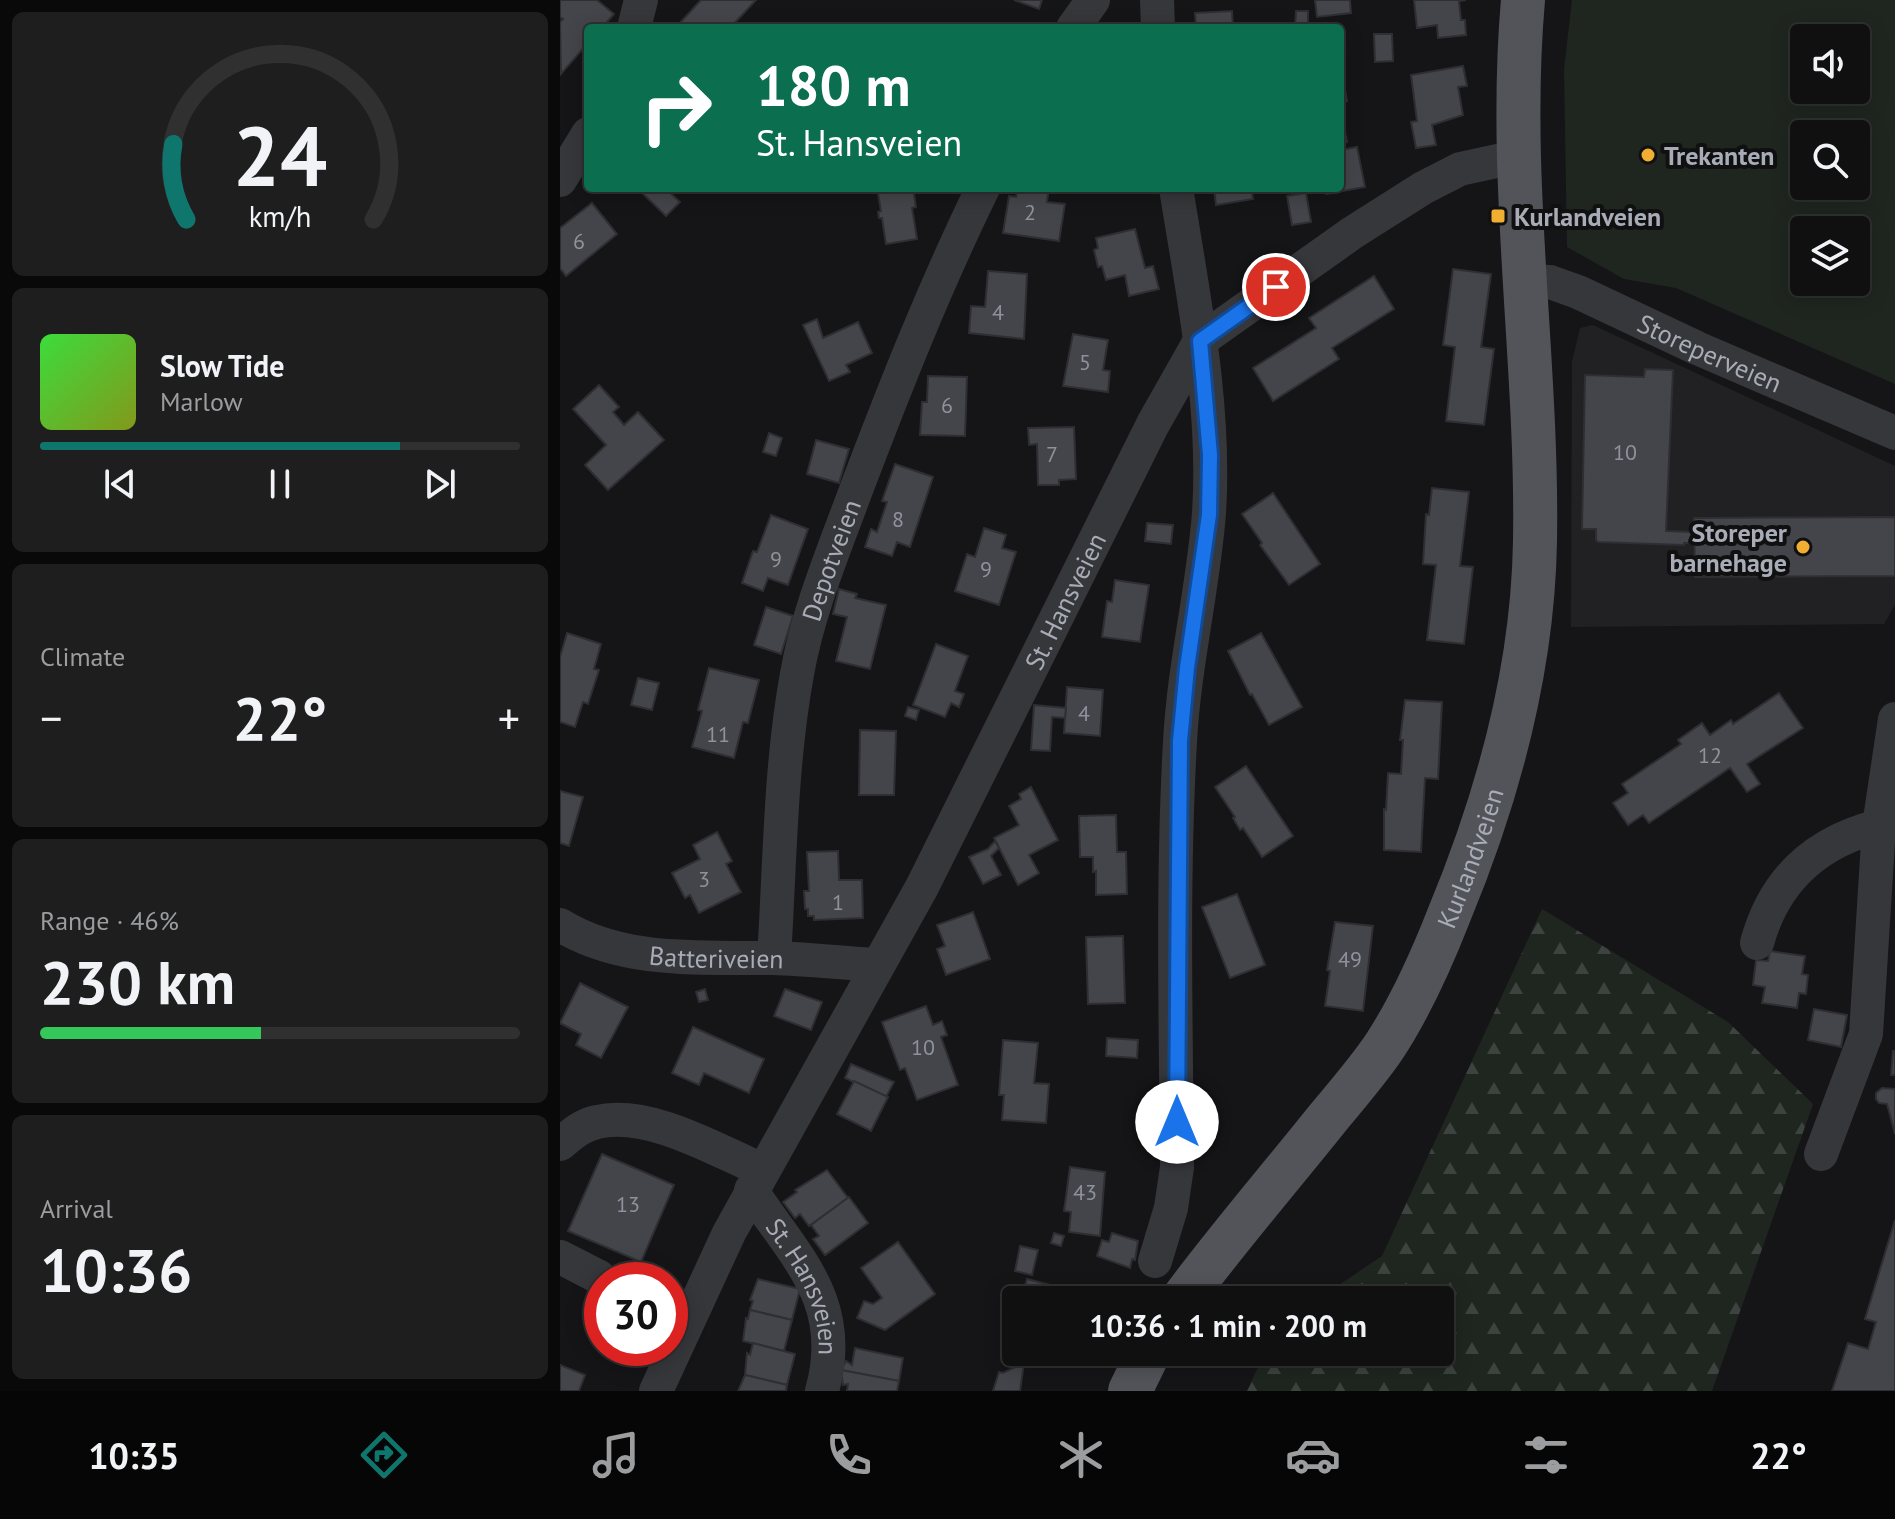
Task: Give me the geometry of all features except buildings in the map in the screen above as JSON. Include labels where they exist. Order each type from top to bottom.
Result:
[{"type":"main road","name":"Kurlandveien","points":[[1193,1286],[1383,1048],[1429,966],[1473,858],[1506,749],[1528,635],[1535,543],[1520,156],[1523,0]]},
{"type":"main road","points":[[1130,1391],[1142,1366]]},
{"type":"street","points":[[635,24],[641,0]]},
{"type":"street","points":[[1076,24],[1093,0]]},
{"type":"street","points":[[1157,0],[1158,24]]},
{"type":"street","points":[[560,180],[584,141]]},
{"type":"street","name":"St. Hansveien","points":[[656,1391],[757,1180],[922,887],[1153,424],[1200,341],[1352,233],[1423,188],[1460,169],[1520,156]]},
{"type":"street","name":"Depotveien","points":[[774,958],[791,712],[809,623],[899,378],[928,306],[981,192]]},
{"type":"street","points":[[1155,1261],[1171,1208],[1177,1167],[1180,741],[1209,515],[1210,455],[1200,341],[1177,192]]},
{"type":"street","name":"Storeperveien","points":[[1525,281],[1550,282],[1578,292],[1697,348],[1895,433]]},
{"type":"street","points":[[1821,1154],[1866,1034],[1879,826],[1895,719]]},
{"type":"street","points":[[1757,943],[1762,924],[1784,883],[1801,866],[1829,844],[1879,826]]},
{"type":"street","name":"Batteriveien","points":[[560,925],[573,933],[630,952],[878,965]]},
{"type":"street","points":[[560,1144],[577,1130],[596,1122],[619,1120],[643,1123],[686,1136],[757,1180]]},
{"type":"street","name":"St. Hansveien","points":[[757,1180],[812,1277],[824,1311],[830,1341],[828,1372],[822,1391]]},
{"type":"street","points":[[560,1257],[584,1269]]},
{"type":"shaded area","points":[[1593,325],[1895,466],[1895,605],[1884,624],[1571,627],[1572,362],[1580,328]]},
{"type":"green space","points":[[1572,0],[1895,0],[1895,384],[1676,288],[1624,279],[1567,247],[1564,70]]},
{"type":"green space","points":[[1542,909],[1728,1022],[1813,1104],[1712,1391],[1247,1391],[1259,1366],[1454,1366],[1454,1286],[1338,1286],[1382,1256]]},
{"type":"place","name":"Trekanten","points":[[1648,155]]},
{"type":"place","name":"Kurlandveien","points":[[1498,216]]},
{"type":"place","name":"Storeper barnehage","points":[[1803,547]]},
{"type":"route","points":[[1177,1122],[1180,741],[1209,515],[1210,455],[1200,341],[1276,287]]}]
